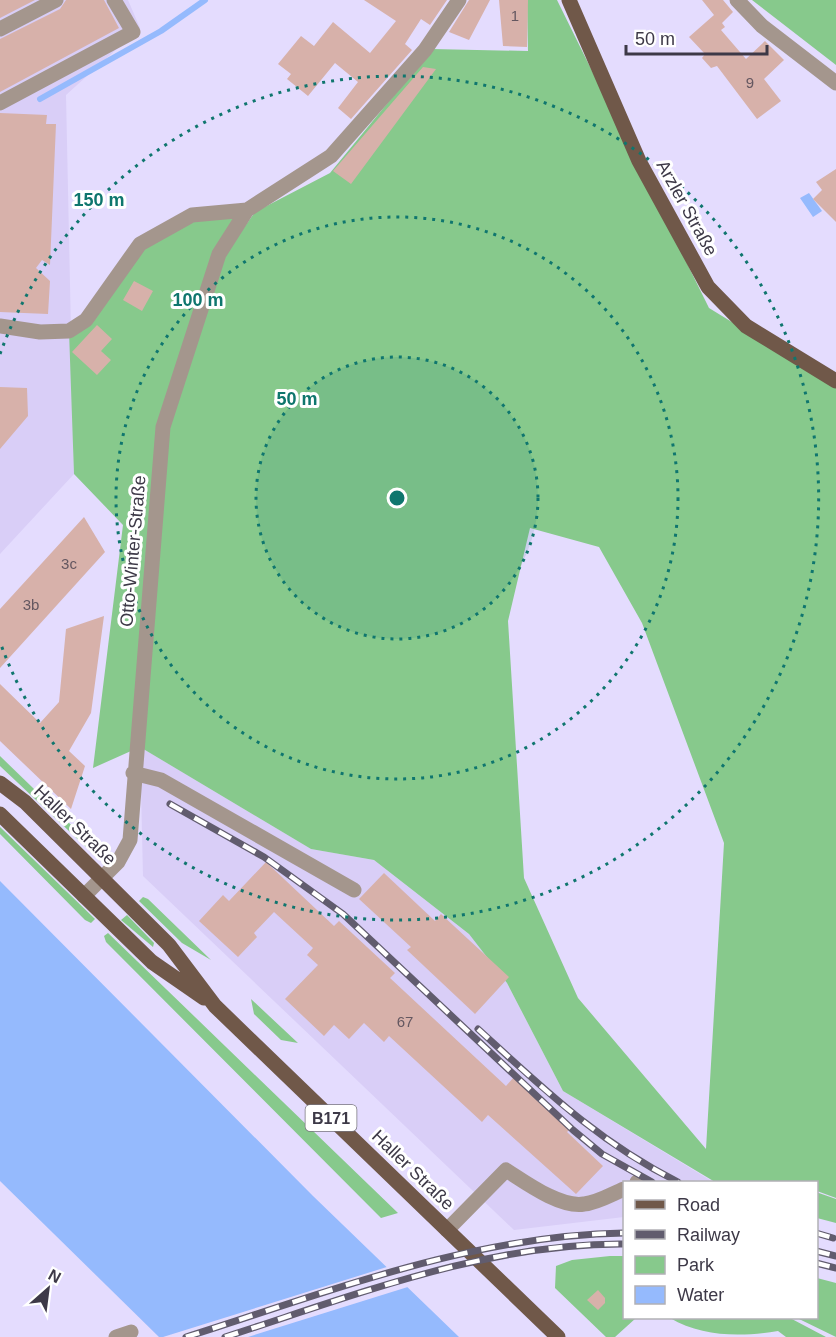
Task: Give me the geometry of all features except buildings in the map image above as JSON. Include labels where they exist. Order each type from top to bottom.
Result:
[{"type":"main road","name":"Arzler Straße","points":[[569,0],[639,161],[708,287],[746,326],[836,381]]},
{"type":"main road","name":"Haller Straße","points":[[0,783],[25,802],[169,945],[215,1006],[558,1337]]},
{"type":"main road","name":"Haller Straße","points":[[0,814],[152,962],[215,1006]]},
{"type":"street","points":[[0,29],[56,0]]},
{"type":"street","points":[[0,103],[133,32],[114,0]]},
{"type":"street","points":[[0,326],[40,332],[69,331],[86,320],[140,244],[192,215],[247,210],[331,156],[425,51],[459,0]]},
{"type":"street","points":[[737,0],[762,26],[836,83]]},
{"type":"street","name":"Otto-Winter-Straße","points":[[84,896],[118,862],[130,840],[164,426],[219,254],[247,210]]},
{"type":"street","points":[[134,773],[161,780],[354,890]]},
{"type":"street","points":[[447,1230],[506,1170],[536,1190],[574,1205],[586,1204],[623,1189]]},
{"type":"street","points":[[116,1337],[131,1332]]},
{"type":"shaded area","points":[[0,0],[128,0],[140,28],[66,95],[74,474],[0,554]]},
{"type":"shaded area","points":[[140,747],[311,849],[374,860],[469,934],[507,983],[563,1091],[710,1180],[623,1181],[623,1217],[514,1230],[143,876]]},
{"type":"green space","points":[[527,0],[557,0],[709,308],[836,386],[836,1198],[818,1191],[818,1181],[713,1181],[563,1091],[507,983],[469,934],[374,860],[311,849],[140,747],[93,768],[123,525],[74,474],[69,331],[140,244],[192,215],[247,210],[223,257],[255,212],[330,173],[432,49],[528,51]],"holes":[[[530,528],[599,547],[642,623],[724,843],[706,1149],[578,998],[524,878],[508,621]]]},
{"type":"green space","points":[[752,0],[836,0],[836,65]]},
{"type":"green space","points":[[0,756],[99,852],[87,848],[0,766]]},
{"type":"green space","points":[[0,827],[95,919],[91,923],[85,920],[0,834]]},
{"type":"green space","points":[[143,897],[148,899],[211,960],[182,943],[139,901]]},
{"type":"green space","points":[[127,915],[154,943],[153,947],[121,920]]},
{"type":"green space","points":[[108,933],[398,1213],[381,1218],[106,942],[104,936]]},
{"type":"green space","points":[[251,999],[298,1043],[281,1040],[254,1014]]},
{"type":"green space","points":[[818,1193],[836,1199],[836,1223],[818,1218]]},
{"type":"green space","points":[[623,1256],[623,1319],[635,1319],[615,1337],[606,1337],[555,1288],[556,1266],[572,1260]]},
{"type":"green space","points":[[818,1278],[836,1283],[836,1337],[799,1319],[818,1319]]},
{"type":"green space","points":[[672,1319],[792,1319],[826,1337],[786,1337],[778,1331],[722,1334],[682,1324]]},
{"type":"water","points":[[809,193],[822,211],[813,217],[800,198]]},
{"type":"water","points":[[0,881],[313,1196],[459,1337],[159,1337],[0,1181]]},
{"type":"pier","points":[[390,1266],[411,1286],[248,1337],[163,1337]]},
{"type":"waterway","points":[[40,99],[161,31],[205,0]]},
{"type":"railway","points":[[170,804],[264,857],[343,914],[573,1130],[602,1154],[650,1181]]},
{"type":"railway","points":[[478,1029],[572,1113],[622,1149],[676,1181]]},
{"type":"railway","points":[[186,1337],[347,1285],[457,1255],[568,1236],[623,1233]]},
{"type":"railway","points":[[818,1234],[833,1238]]},
{"type":"railway","points":[[225,1337],[371,1289],[471,1262],[522,1252],[573,1246],[623,1244]]},
{"type":"railway","points":[[818,1252],[836,1256]]},
{"type":"railway","points":[[818,1264],[836,1268]]}]
